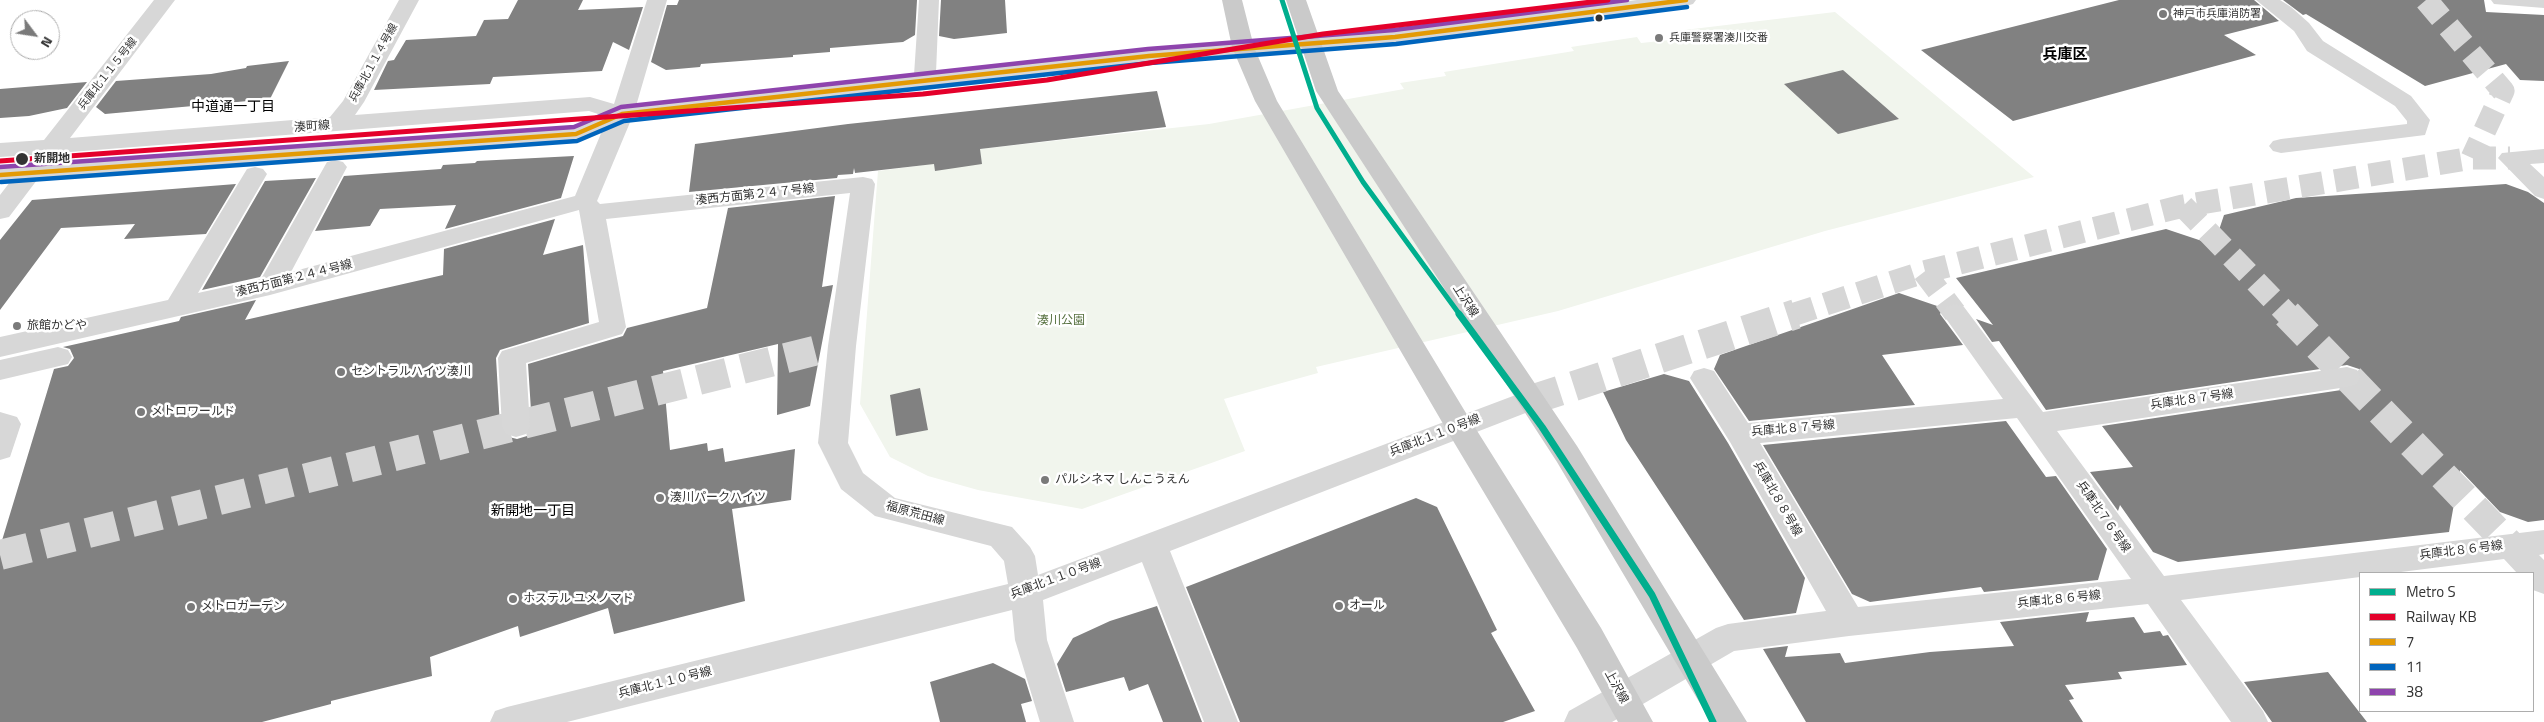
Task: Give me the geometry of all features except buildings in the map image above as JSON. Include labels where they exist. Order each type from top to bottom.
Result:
[{"type":"main road","name":"上沢線","points":[[1232,0],[1243,48],[1266,101],[1459,426],[1589,638],[1629,710]]},
{"type":"main road","name":"上沢線","points":[[1296,0],[1327,91],[1572,462],[1730,722]]},
{"type":"street","name":"兵庫北１１５号線","points":[[0,211],[165,0]]},
{"type":"street","name":"兵庫北１１４号線","points":[[336,125],[353,102],[409,0]]},
{"type":"street","points":[[516,426],[512,358],[613,327],[589,207],[606,147],[622,114],[657,0]]},
{"type":"street","points":[[925,81],[929,0]]},
{"type":"street","points":[[1503,0],[1514,22]]},
{"type":"street","name":"湊町線","points":[[0,175],[576,134],[622,114],[1149,56],[1396,37],[1686,0]]},
{"type":"street","points":[[2266,0],[2284,11],[2302,27],[2315,46],[2347,68],[2403,101],[2419,120],[2417,130],[2281,146]]},
{"type":"street","points":[[2501,0],[2544,2]]},
{"type":"street","name":"湊町線","points":[[0,150],[590,104],[622,114]]},
{"type":"street","points":[[2544,156],[2510,158],[2544,191]]},
{"type":"street","points":[[270,286],[335,168]]},
{"type":"street","points":[[176,308],[255,174]]},
{"type":"street","name":"湊西方面第２４７号線","points":[[589,207],[863,184],[842,346]]},
{"type":"street","name":"湊西方面第２４４号線","points":[[0,348],[270,286],[589,207]]},
{"type":"street","name":"兵庫北７６号線","points":[[1955,313],[2031,415],[2154,590],[2251,722]]},
{"type":"street","name":"福原荒田線","points":[[842,346],[833,443],[852,481],[886,508],[1001,536],[1019,556],[1026,593],[1031,640],[1057,722]]},
{"type":"street","points":[[0,370],[58,357]]},
{"type":"street","name":"兵庫北８７号線","points":[[1740,434],[2031,415],[2347,377]]},
{"type":"street","name":"兵庫北８８号線","points":[[1704,378],[1740,434],[1848,622]]},
{"type":"street","name":"兵庫北１１０号線","points":[[507,722],[569,715],[1026,593],[1080,570],[1152,546],[1459,426],[1531,400]]},
{"type":"street","points":[[0,423],[7,424],[0,450]]},
{"type":"street","name":"兵庫北８６号線","points":[[1580,722],[1629,710],[1692,658],[1728,638],[1848,622],[2154,590],[2544,542]]},
{"type":"street","points":[[2510,545],[2544,581]]},
{"type":"street","points":[[1152,546],[1221,722]]},
{"type":"green space","name":"湊川公園","points":[[1835,12],[2034,177],[1825,231],[1558,311],[1316,367],[1318,373],[1224,399],[1245,451],[1082,509],[978,490],[928,476],[890,457],[860,404],[878,171],[924,165],[924,155],[1209,124],[1404,89],[1400,83],[1446,76],[1444,72],[1574,51],[1571,47],[1637,37],[1641,43],[1680,39],[1676,31]]},
{"type":"tunnel","points":[[2426,0],[2503,91],[2472,158]]},
{"type":"tunnel","points":[[2183,206],[2472,158]]},
{"type":"tunnel","points":[[2472,158],[2510,158]]},
{"type":"tunnel","points":[[1924,272],[2183,206]]},
{"type":"tunnel","points":[[2183,206],[2288,315]]},
{"type":"tunnel","points":[[1792,315],[1924,272]]},
{"type":"tunnel","points":[[1924,272],[1955,313]]},
{"type":"tunnel","points":[[1531,400],[1796,314]]},
{"type":"tunnel","points":[[2287,314],[2510,545]]},
{"type":"tunnel","points":[[0,555],[826,348]]},
{"type":"metro line","name":"S","points":[[1282,0],[1317,108],[1363,182],[1542,427],[1652,595],[1713,722]]},
{"type":"rail line","name":"KB","points":[[0,161],[923,94],[1047,80],[1323,34],[1608,0]]},
{"type":"transit line","name":"38","points":[[0,167],[574,127],[621,107],[1148,49],[1394,30],[1627,0]]},
{"type":"transit line","name":"7","points":[[0,175],[576,134],[622,114],[1149,56],[1395,37],[1686,0]]},
{"type":"transit line","name":"11","points":[[1,182],[577,141],[624,121],[1150,63],[1396,44],[1687,7]]},
{"type":"place","name":"神戸市兵庫消防署","points":[[2163,14]]},
{"type":"place","name":"兵庫警察署湊川交番","points":[[1659,38]]},
{"type":"place","name":"新開地","points":[[22,159]]},
{"type":"place","name":"旅館かどや","points":[[17,326]]},
{"type":"place","name":"セントラルハイツ湊川","points":[[341,372]]},
{"type":"place","name":"メトロワールド","points":[[141,412]]},
{"type":"place","name":"パルシネマ しんこうえん","points":[[1045,480]]},
{"type":"place","name":"湊川パークハイツ","points":[[660,498]]},
{"type":"place","name":"ホステル ユメノマド","points":[[513,599]]},
{"type":"place","name":"オール","points":[[1339,606]]},
{"type":"place","name":"メトロガーデン","points":[[191,607]]},
{"type":"district","name":"兵庫区","points":[[2065,55]]},
{"type":"district","name":"中道通一丁目","points":[[233,108]]},
{"type":"district","name":"新開地一丁目","points":[[533,512]]}]
